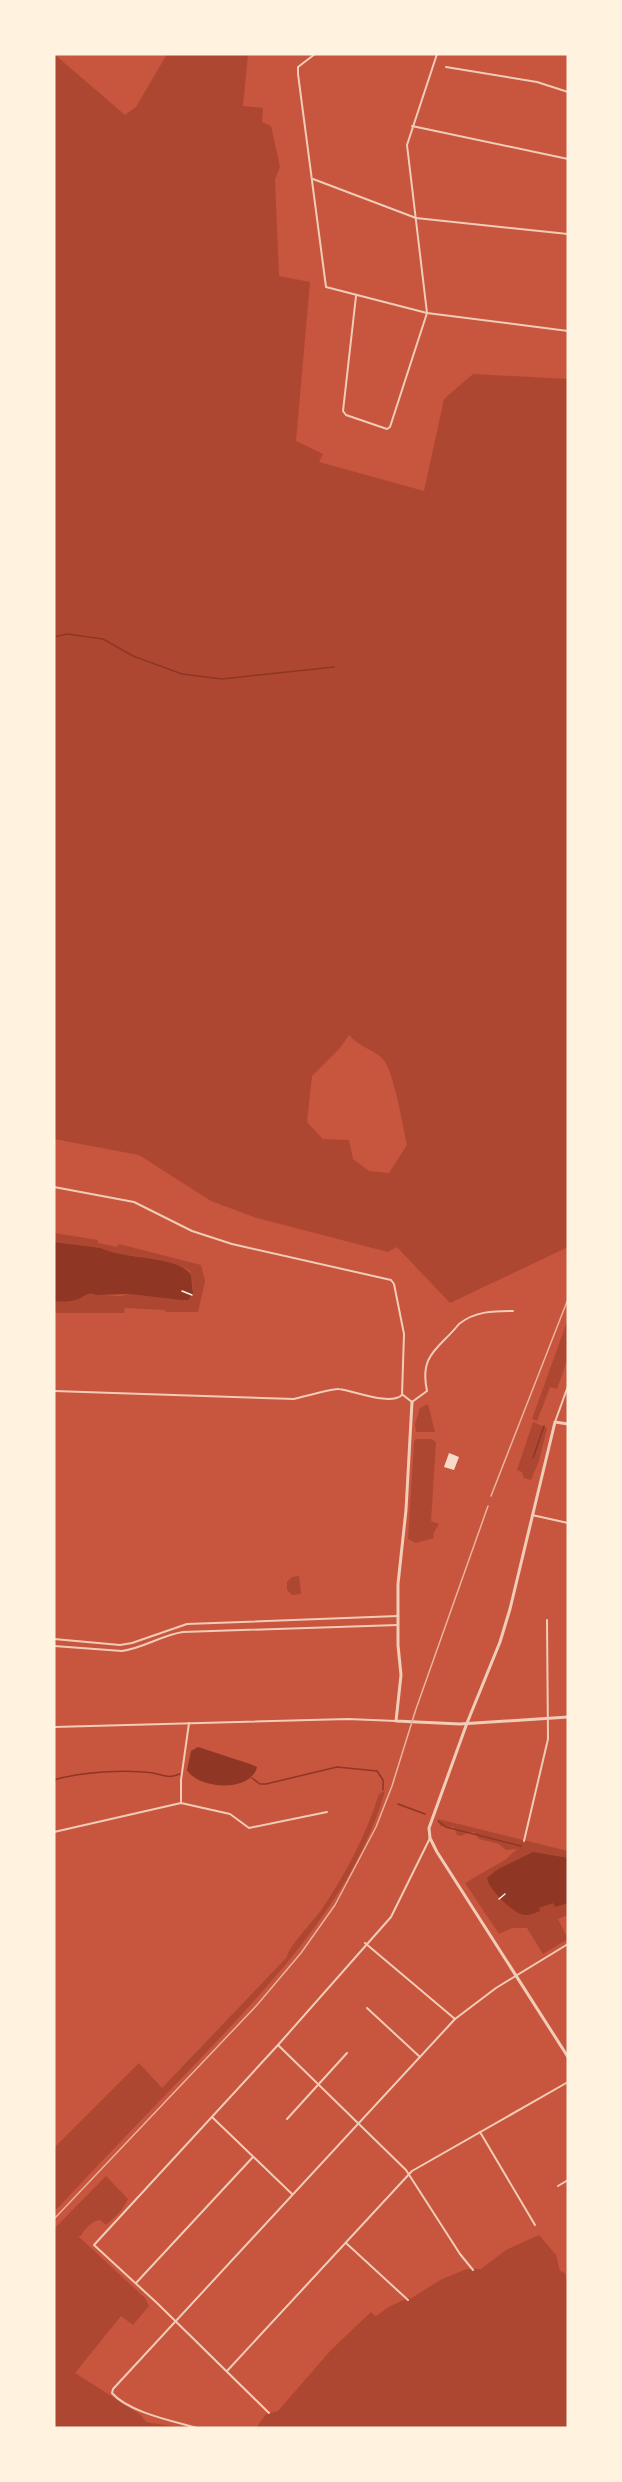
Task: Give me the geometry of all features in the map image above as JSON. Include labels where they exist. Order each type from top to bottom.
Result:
[{"type":"street","points":[[315,54],[298,67],[298,74],[326,288],[427,313],[568,331]]},
{"type":"street","points":[[356,296],[343,411],[346,415],[385,429],[390,427],[427,313],[407,151],[412,126],[437,54]]},
{"type":"street","points":[[446,67],[537,82],[568,92]]},
{"type":"street","points":[[412,126],[568,159]]},
{"type":"street","points":[[313,179],[416,218],[568,234]]},
{"type":"street","points":[[54,1187],[134,1202],[192,1231],[232,1244],[391,1280],[394,1284],[404,1334],[402,1395]]},
{"type":"street","points":[[412,1402],[427,1391],[425,1380],[428,1358],[459,1323],[489,1311],[513,1311]]},
{"type":"street","points":[[568,1386],[555,1422],[500,1642],[430,1822],[430,1838],[437,1852],[568,2057]]},
{"type":"street","points":[[54,1391],[294,1399],[336,1388],[391,1400],[402,1395]]},
{"type":"street","points":[[396,1720],[400,1675],[398,1584],[406,1510],[412,1402],[402,1395]]},
{"type":"street","points":[[555,1422],[568,1424]]},
{"type":"street","points":[[532,1515],[568,1523]]},
{"type":"street","points":[[54,1639],[120,1645],[187,1624],[398,1616]]},
{"type":"street","points":[[524,1841],[548,1739],[547,1620]]},
{"type":"street","points":[[54,1646],[122,1651],[132,1650],[164,1636],[183,1632],[398,1625]]},
{"type":"street","points":[[54,1727],[396,1720],[467,1723],[568,1717]]},
{"type":"street","points":[[181,1803],[181,1780],[189,1723]]},
{"type":"street","points":[[54,1832],[181,1803],[230,1814],[249,1828],[327,1812]]},
{"type":"street","points":[[269,2413],[228,2371],[94,2245],[278,2045],[390,1917],[430,1838]]},
{"type":"street","points":[[365,1943],[455,2019]]},
{"type":"street","points":[[197,2428],[142,2411],[116,2398],[112,2393],[113,2389],[455,2019],[475,2003],[568,1944]]},
{"type":"street","points":[[367,2008],[420,2058]]},
{"type":"street","points":[[278,2045],[408,2174],[472,2270]]},
{"type":"street","points":[[287,2119],[347,2053]]},
{"type":"street","points":[[228,2371],[408,2174],[568,2082]]},
{"type":"street","points":[[212,2117],[293,2195]]},
{"type":"street","points":[[480,2132],[535,2225]]},
{"type":"street","points":[[136,2283],[253,2157]]},
{"type":"street","points":[[558,2187],[568,2180]]},
{"type":"street","points":[[345,2242],[408,2300]]},
{"type":"path","points":[[182,1291],[192,1295]]},
{"type":"path","points":[[500,1899],[505,1894]]},
{"type":"shaded area","points":[[54,54],[125,115],[136,107],[167,54],[248,54],[243,106],[263,108],[262,122],[271,126],[280,167],[275,179],[279,276],[310,282],[296,441],[323,454],[319,462],[424,491],[444,399],[473,374],[568,379],[568,1247],[450,1303],[397,1247],[388,1252],[257,1218],[211,1201],[139,1155],[54,1139]],"holes":[[[349,1035],[383,1059],[391,1075],[407,1145],[389,1173],[369,1171],[353,1159],[349,1140],[323,1139],[307,1122],[312,1076],[340,1048]]]},
{"type":"shaded area","points":[[54,1233],[98,1240],[98,1243],[117,1247],[119,1244],[201,1265],[205,1281],[198,1312],[125,1308],[124,1313],[54,1313],[54,1302],[77,1300],[86,1294],[121,1296],[129,1294],[180,1300],[191,1297],[193,1288],[190,1271],[185,1268],[135,1256],[105,1253],[101,1248],[54,1242]]},
{"type":"shaded area","points":[[54,1242],[101,1248],[110,1252],[175,1264],[191,1275],[193,1294],[188,1300],[180,1300],[129,1294],[90,1294],[74,1301],[54,1302]]},
{"type":"shaded area","points":[[568,1319],[568,1358],[557,1389],[550,1387],[537,1421],[532,1419]]},
{"type":"shaded area","points":[[428,1404],[435,1432],[416,1432],[415,1424],[420,1408]]},
{"type":"shaded area","points":[[533,1422],[547,1428],[539,1461],[531,1480],[524,1478],[522,1472],[517,1470]]},
{"type":"shaded area","points":[[416,1439],[431,1439],[436,1442],[431,1521],[439,1524],[433,1534],[434,1538],[416,1543],[408,1539]]},
{"type":"shaded area","points":[[299,1576],[301,1594],[292,1595],[287,1590],[287,1582],[292,1577]]},
{"type":"shaded area","points":[[198,1747],[257,1767],[253,1775],[235,1784],[212,1784],[202,1781],[187,1770],[191,1751]]},
{"type":"shaded area","points":[[385,1791],[372,1829],[354,1865],[333,1901],[309,1935],[256,1999],[54,2212],[54,2148],[139,2063],[162,2088],[287,1957],[300,1935],[319,1913],[337,1885],[354,1856],[379,1794]]},
{"type":"shaded area","points":[[438,1819],[568,1851],[568,1915],[558,1919],[568,1939],[543,1954],[527,1928],[512,1928],[499,1934],[465,1883],[505,1860],[517,1849],[506,1850],[499,1844],[479,1839],[474,1832],[468,1832],[462,1836],[457,1835],[454,1827],[440,1826]]},
{"type":"shaded area","points":[[533,1852],[568,1858],[568,1903],[555,1907],[553,1903],[539,1908],[540,1911],[525,1915],[515,1911],[502,1900],[487,1878],[498,1869]]},
{"type":"shaded area","points":[[106,2176],[128,2199],[121,2211],[106,2225],[100,2220],[94,2222],[81,2236],[78,2236],[145,2298],[149,2306],[133,2325],[121,2316],[75,2373],[141,2415],[146,2422],[182,2428],[54,2428],[54,2229]]},
{"type":"shaded area","points":[[539,2235],[556,2255],[560,2271],[565,2273],[567,2282],[568,2428],[256,2428],[266,2414],[278,2411],[331,2350],[371,2312],[375,2316],[408,2297],[410,2299],[442,2279],[467,2269],[481,2269],[506,2250]]},
{"type":"building","points":[[449,1453],[459,1457],[454,1470],[444,1467]]},
{"type":"waterway","points":[[54,637],[67,634],[103,639],[133,656],[182,674],[222,679],[334,667]]},
{"type":"waterway","points":[[533,1458],[544,1426]]},
{"type":"waterway","points":[[252,1778],[260,1784],[266,1784],[337,1767],[377,1771],[383,1780],[383,1790]]},
{"type":"waterway","points":[[54,1780],[90,1773],[117,1771],[169,1776],[180,1774]]},
{"type":"waterway","points":[[398,1804],[425,1814]]},
{"type":"waterway","points":[[438,1821],[446,1827],[521,1846]]},
{"type":"railway","points":[[491,1496],[568,1299]]},
{"type":"railway","points":[[54,2219],[257,2005],[301,1953],[335,1905],[376,1827],[392,1786],[416,1709],[488,1506]]}]
